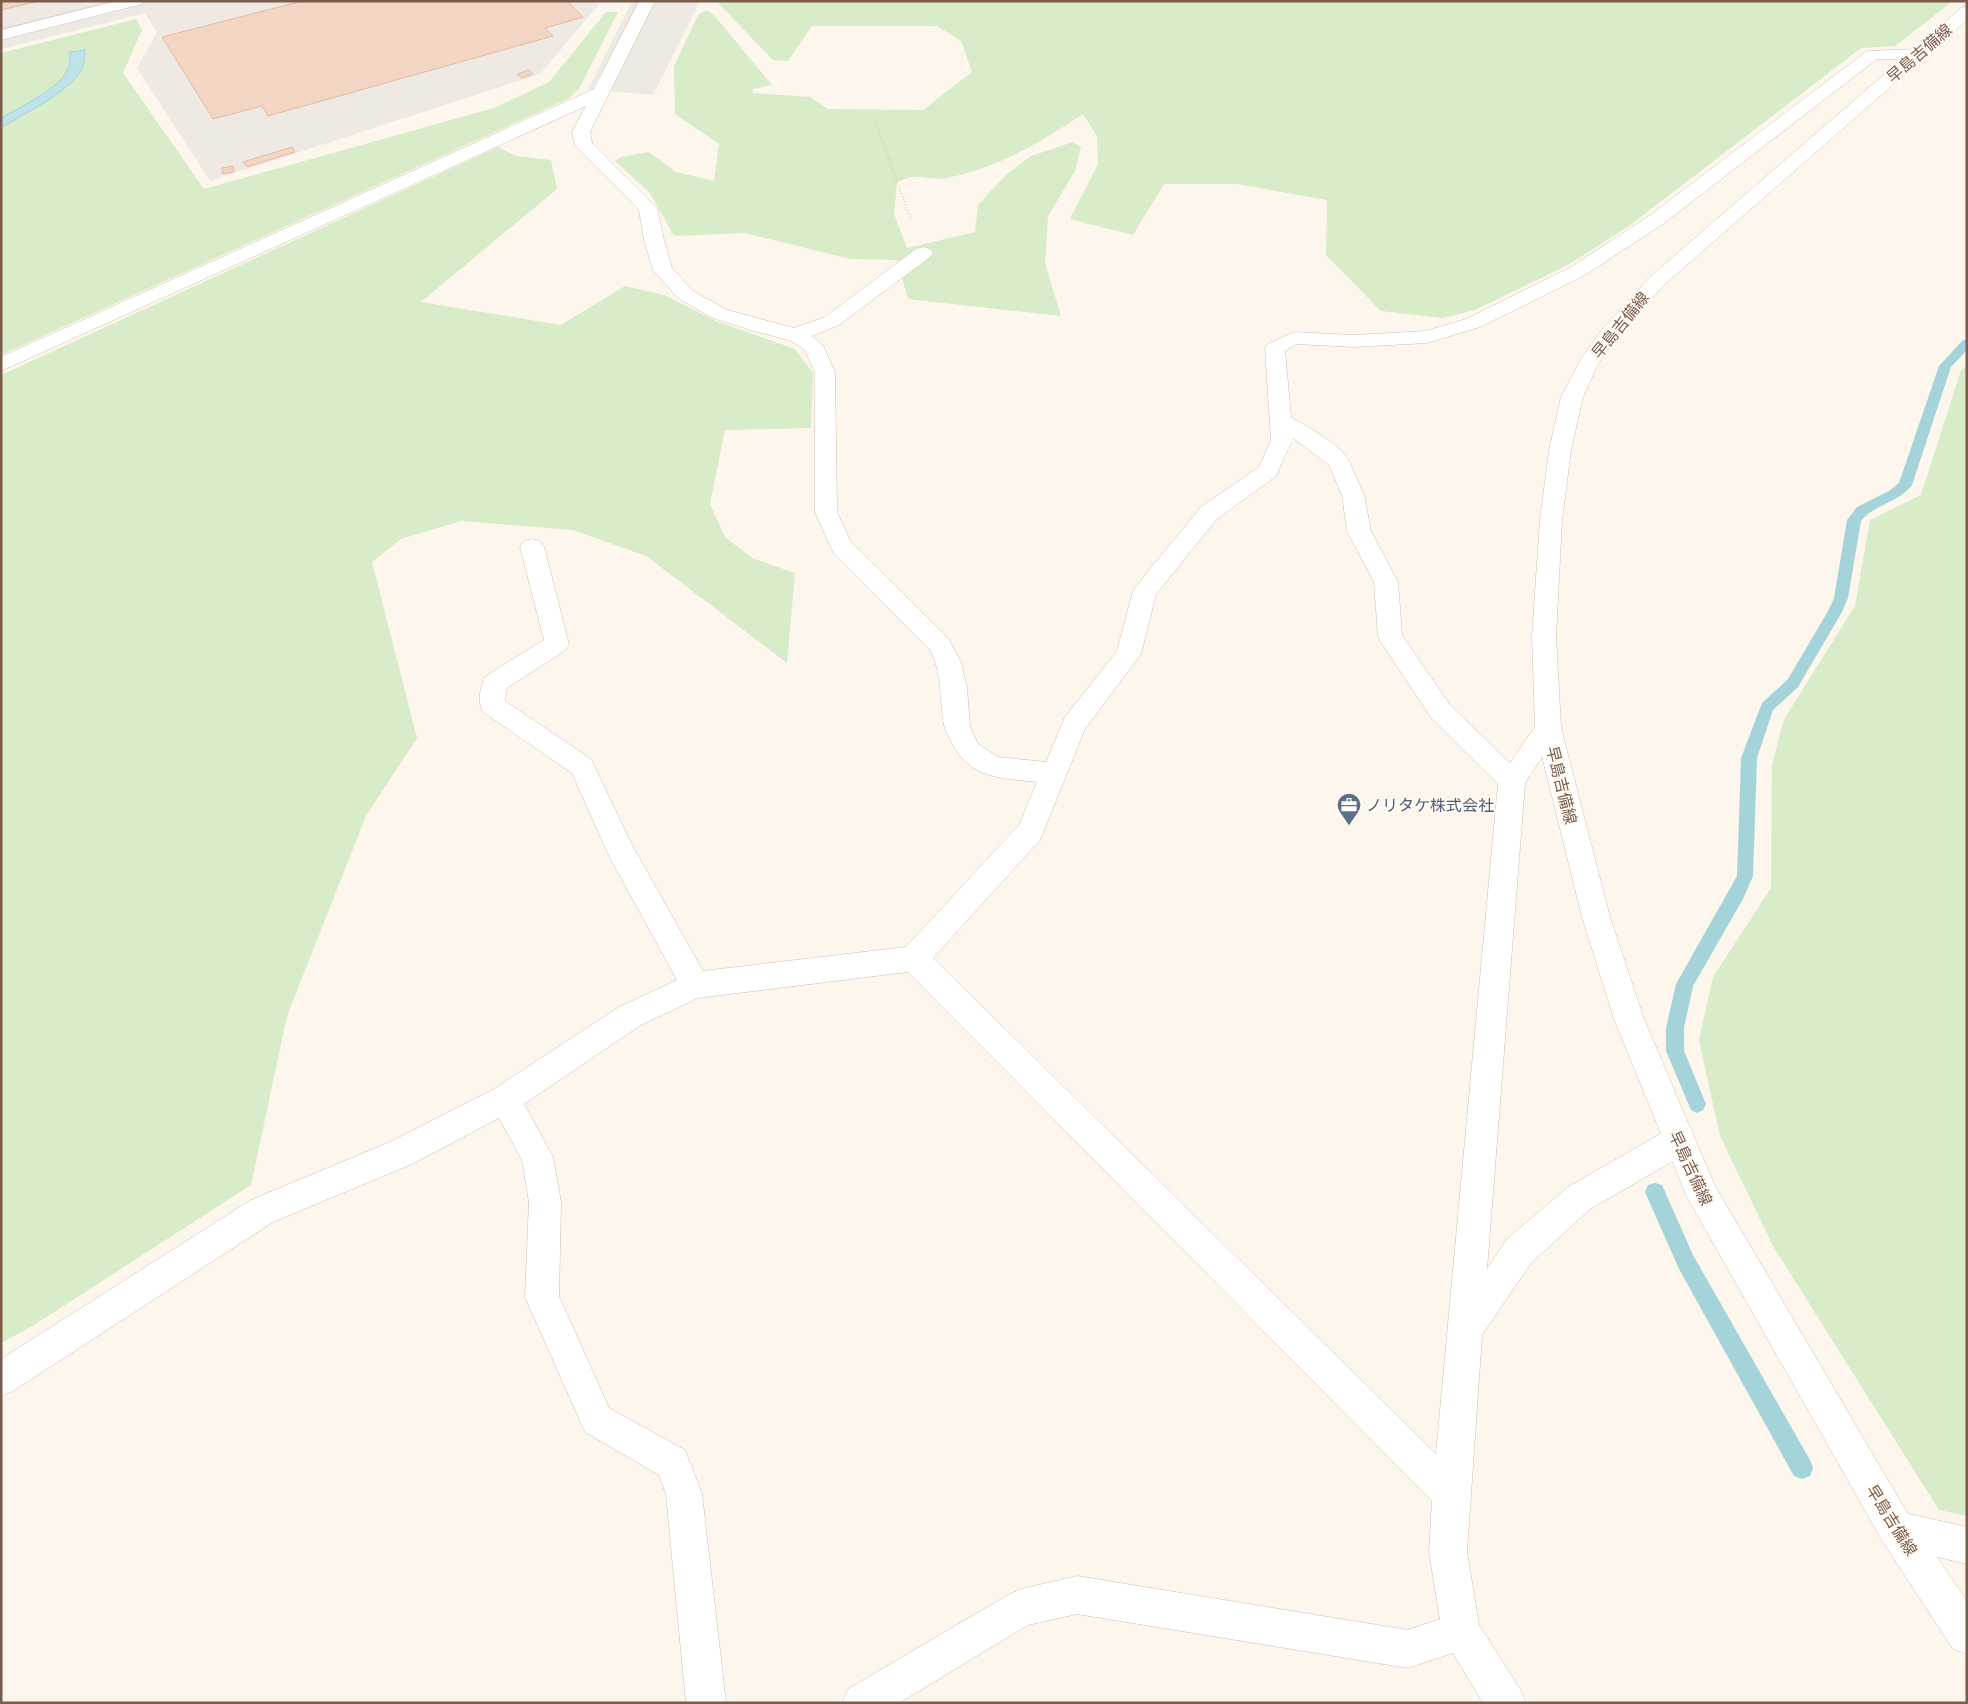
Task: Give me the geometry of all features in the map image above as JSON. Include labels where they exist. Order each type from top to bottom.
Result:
[{"type":"street","points":[[1,35],[136,1]]},
{"type":"street","points":[[648,1],[581,132],[584,145],[648,208],[654,240],[663,270],[686,295],[720,314],[761,327],[796,334],[814,347],[825,373],[826,512],[841,546],[939,644],[949,662],[954,688],[957,727],[969,751],[993,767],[1055,773]]},
{"type":"street","name":"早島吉備線","points":[[1967,11],[1658,280],[1608,335],[1588,364],[1572,397],[1560,450],[1551,520],[1544,636],[1548,728],[1571,824],[1599,926],[1628,1019],[1678,1141],[1703,1197],[1896,1529],[1967,1635]]},
{"type":"street","points":[[1,1379],[262,1211],[401,1153],[505,1099],[630,1016],[695,985],[914,959],[1030,832],[1074,724],[1129,654],[1145,591],[1209,513],[1268,471],[1282,440],[1275,348],[1294,338],[1354,341],[1427,337],[1473,323],[1578,271],[1656,220],[1873,54],[1918,54]]},
{"type":"street","points":[[1,366],[602,92]]},
{"type":"street","points":[[796,334],[832,321],[923,253]]},
{"type":"street","points":[[1281,420],[1318,444],[1338,461],[1352,495],[1359,530],[1386,582],[1390,636],[1441,712],[1512,781]]},
{"type":"street","points":[[532,547],[557,644],[495,683],[492,705],[582,766],[620,848],[695,985]]},
{"type":"street","points":[[1506,1703],[1461,1631],[1448,1552],[1451,1494],[1512,781],[1548,728]]},
{"type":"street","points":[[914,959],[1451,1494]]},
{"type":"street","points":[[505,1099],[538,1157],[545,1202],[542,1297],[597,1420],[672,1463],[684,1494],[706,1703]]},
{"type":"street","points":[[1465,1329],[1518,1251],[1579,1198],[1678,1141]]},
{"type":"street","points":[[1896,1529],[1967,1546]]},
{"type":"street","points":[[862,1703],[1021,1608],[1077,1595],[1408,1649],[1461,1631]]},
{"type":"path","points":[[874,117],[923,253]]},
{"type":"shaded area","points":[[1,1],[602,1],[540,74],[210,181],[137,68],[157,32],[145,13],[1,49]]},
{"type":"shaded area","points":[[632,1],[700,1],[653,95],[588,89]]},
{"type":"green space","points":[[716,1],[1953,1],[1895,46],[1861,48],[1629,226],[1568,265],[1475,310],[1443,318],[1381,311],[1326,255],[1327,200],[1236,184],[1164,184],[1133,235],[1070,219],[1098,164],[1097,136],[1083,114],[1035,144],[1000,162],[981,169],[946,178],[911,177],[897,182],[894,214],[907,248],[975,232],[978,205],[1007,174],[1031,156],[1073,142],[1081,147],[1075,171],[1048,216],[1045,263],[1061,316],[908,299],[897,260],[850,259],[745,233],[674,236],[650,193],[615,161],[621,157],[649,152],[676,172],[714,181],[719,144],[675,114],[674,66],[698,15],[706,10],[713,14],[772,85],[753,89],[753,93],[810,97],[828,109],[923,110],[972,72],[961,41],[937,26],[812,26],[788,61],[773,60]]},
{"type":"green space","points":[[606,12],[618,12],[579,89],[568,99],[1,355],[1,53],[136,19],[142,30],[123,73],[204,189],[494,108],[549,82]]},
{"type":"green space","points":[[498,147],[516,156],[551,160],[557,189],[421,302],[561,325],[625,286],[664,295],[716,321],[795,349],[813,373],[811,428],[725,430],[710,504],[725,537],[752,558],[795,573],[787,663],[646,556],[573,530],[461,521],[401,539],[372,562],[417,738],[366,816],[287,1016],[251,1185],[34,1325],[1,1343],[1,375]]},
{"type":"green space","points":[[1967,365],[1967,1516],[1939,1510],[1773,1246],[1720,1136],[1699,1040],[1713,977],[1771,888],[1772,764],[1784,719],[1855,606],[1870,520],[1921,495],[1961,370]]},
{"type":"water","points":[[85,50],[83,67],[65,88],[44,103],[1,128],[1,118],[37,98],[62,78],[69,66],[70,52]]},
{"type":"building","points":[[1,1],[39,1],[1,10]]},
{"type":"building","points":[[302,1],[567,1],[583,17],[545,28],[553,36],[268,116],[262,106],[213,119],[162,37]]},
{"type":"building","points":[[529,70],[533,74],[522,78],[517,74]]},
{"type":"building","points":[[292,147],[295,152],[247,167],[243,162]]},
{"type":"building","points":[[233,166],[234,172],[223,174],[222,168]]},
{"type":"waterway","points":[[1697,1104],[1675,1051],[1675,1028],[1685,984],[1737,894],[1745,876],[1749,758],[1767,707],[1793,683],[1835,612],[1841,598],[1854,520],[1862,510],[1894,494],[1905,485],[1945,366],[1967,343]]},
{"type":"waterway","points":[[1655,1192],[1686,1262],[1802,1468]]},
{"type":"place","name":"ノリタケ株式会社","points":[[1349,826]]}]
